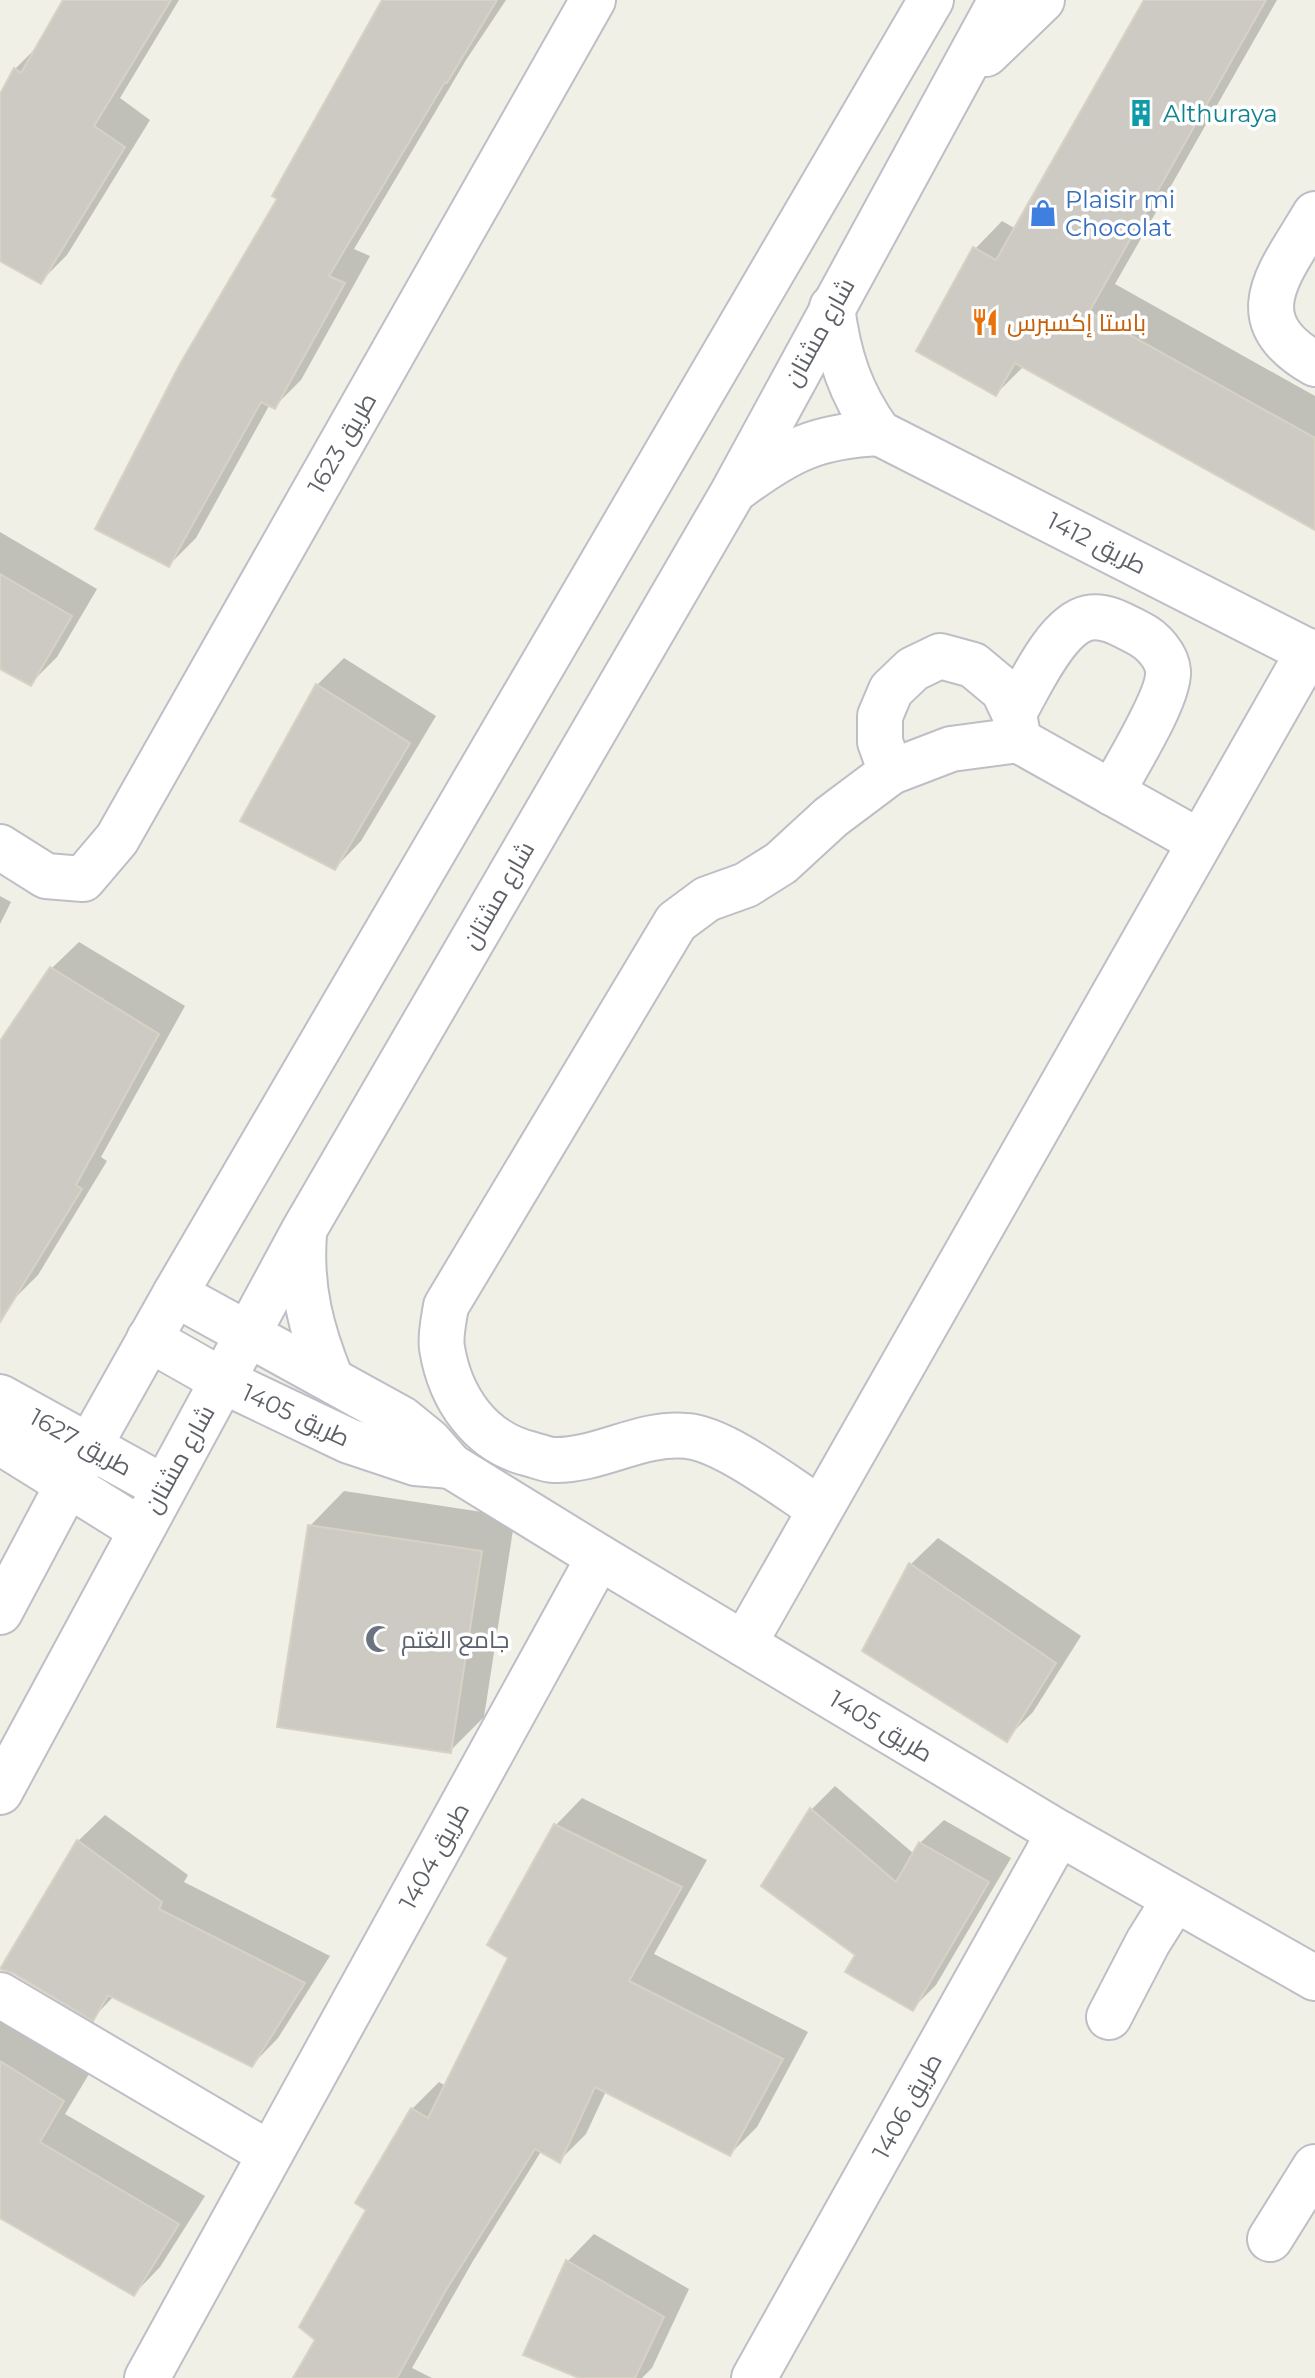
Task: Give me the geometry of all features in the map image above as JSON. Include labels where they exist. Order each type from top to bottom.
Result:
[{"type":"street","name":"طريق 1623","points":[[0,847],[46,876],[83,879],[117,839],[593,0]]},
{"type":"street","points":[[0,1612],[149,1339],[931,0]]},
{"type":"street","name":"شارع مشتان","points":[[0,1792],[304,1230],[733,492],[1001,0]]},
{"type":"street","points":[[958,81],[1042,0]]},
{"type":"street","points":[[1315,214],[1278,277],[1268,305],[1276,331],[1297,353],[1315,364]]},
{"type":"street","name":"طريق 1412","points":[[832,307],[837,345],[848,381],[861,408],[879,433],[1312,653]]},
{"type":"street","points":[[733,492],[774,461],[813,442],[846,435],[879,433]]},
{"type":"street","points":[[820,1509],[723,1447],[687,1436],[653,1438],[600,1453],[553,1460],[512,1449],[476,1424],[451,1387],[441,1345],[446,1306],[676,922],[707,899],[746,885],[781,863],[831,817],[891,772],[1016,726],[1051,648],[1070,628],[1088,618],[1112,619],[1145,637],[1164,656],[1168,671],[1164,693],[1112,793]]},
{"type":"street","points":[[744,1644],[1200,842],[1312,653]]},
{"type":"street","points":[[891,772],[880,742],[880,716],[891,690],[913,669],[940,656],[973,665],[1003,690],[1016,726],[1112,793],[1200,842]]},
{"type":"street","points":[[304,1230],[302,1268],[306,1306],[316,1343],[331,1379]]},
{"type":"street","name":"طريق 1405","points":[[175,1294],[402,1419],[429,1441],[451,1466],[599,1557],[1059,1833],[1315,1978]]},
{"type":"street","name":"طريق 1405","points":[[149,1339],[223,1381],[349,1441],[415,1463],[451,1466]]},
{"type":"street","name":"طريق 1627","points":[[0,1397],[163,1487]]},
{"type":"street","name":"طريق 1627","points":[[0,1442],[141,1530]]},
{"type":"street","name":"طريق 1404","points":[[147,2378],[599,1557]]},
{"type":"street","name":"طريق 1406","points":[[754,2378],[1059,1833]]},
{"type":"street","points":[[1109,2017],[1148,1942],[1175,1899]]},
{"type":"street","points":[[0,1995],[270,2154]]},
{"type":"street","points":[[1270,2239],[1315,2167]]},
{"type":"building","points":[[63,0],[171,0],[94,126],[125,147],[41,284],[0,261],[0,94],[14,68],[21,73]]},
{"type":"building","points":[[382,0],[497,0],[329,276],[345,283],[275,409],[261,402],[169,567],[95,529],[180,364],[277,199],[272,196]]},
{"type":"building","points":[[1144,0],[1266,0],[1089,312],[1315,438],[1315,530],[1015,363],[996,396],[916,351],[973,247],[996,260]]},
{"type":"building","points":[[0,574],[72,616],[31,686],[0,669]]},
{"type":"building","points":[[316,684],[410,743],[335,870],[240,821]]},
{"type":"building","points":[[50,967],[159,1034],[76,1185],[82,1189],[0,1322],[0,1041]]},
{"type":"building","name":"جامع الغتم","points":[[308,1525],[482,1551],[451,1753],[277,1727]]},
{"type":"building","points":[[909,1563],[1056,1663],[1007,1742],[862,1651]]},
{"type":"building","points":[[810,1808],[896,1882],[919,1842],[989,1882],[913,2011],[845,1972],[855,1955],[761,1886]]},
{"type":"building","points":[[554,1824],[682,1887],[629,1981],[783,2059],[730,2156],[595,2087],[560,2163],[535,2149],[446,2290],[397,2378],[293,2378],[315,2340],[299,2327],[366,2210],[355,2203],[411,2108],[428,2118],[508,1958],[487,1945]]},
{"type":"building","points":[[77,1840],[162,1902],[159,1909],[305,1983],[252,2067],[108,1995],[93,2021],[13,1973],[0,1969]]},
{"type":"building","points":[[0,2061],[64,2101],[40,2142],[179,2224],[134,2296],[0,2218]]},
{"type":"building","points":[[566,2260],[664,2317],[635,2378],[579,2378],[523,2355]]},
{"type":"place","name":"Althuraya","points":[[1141,113]]},
{"type":"place","name":"Plaisir mi Chocolat","points":[[1043,213]]},
{"type":"place","name":"باستا إكسبرس","points":[[985,322]]},
{"type":"place","name":"جامع الغتم","points":[[379,1639]]}]
